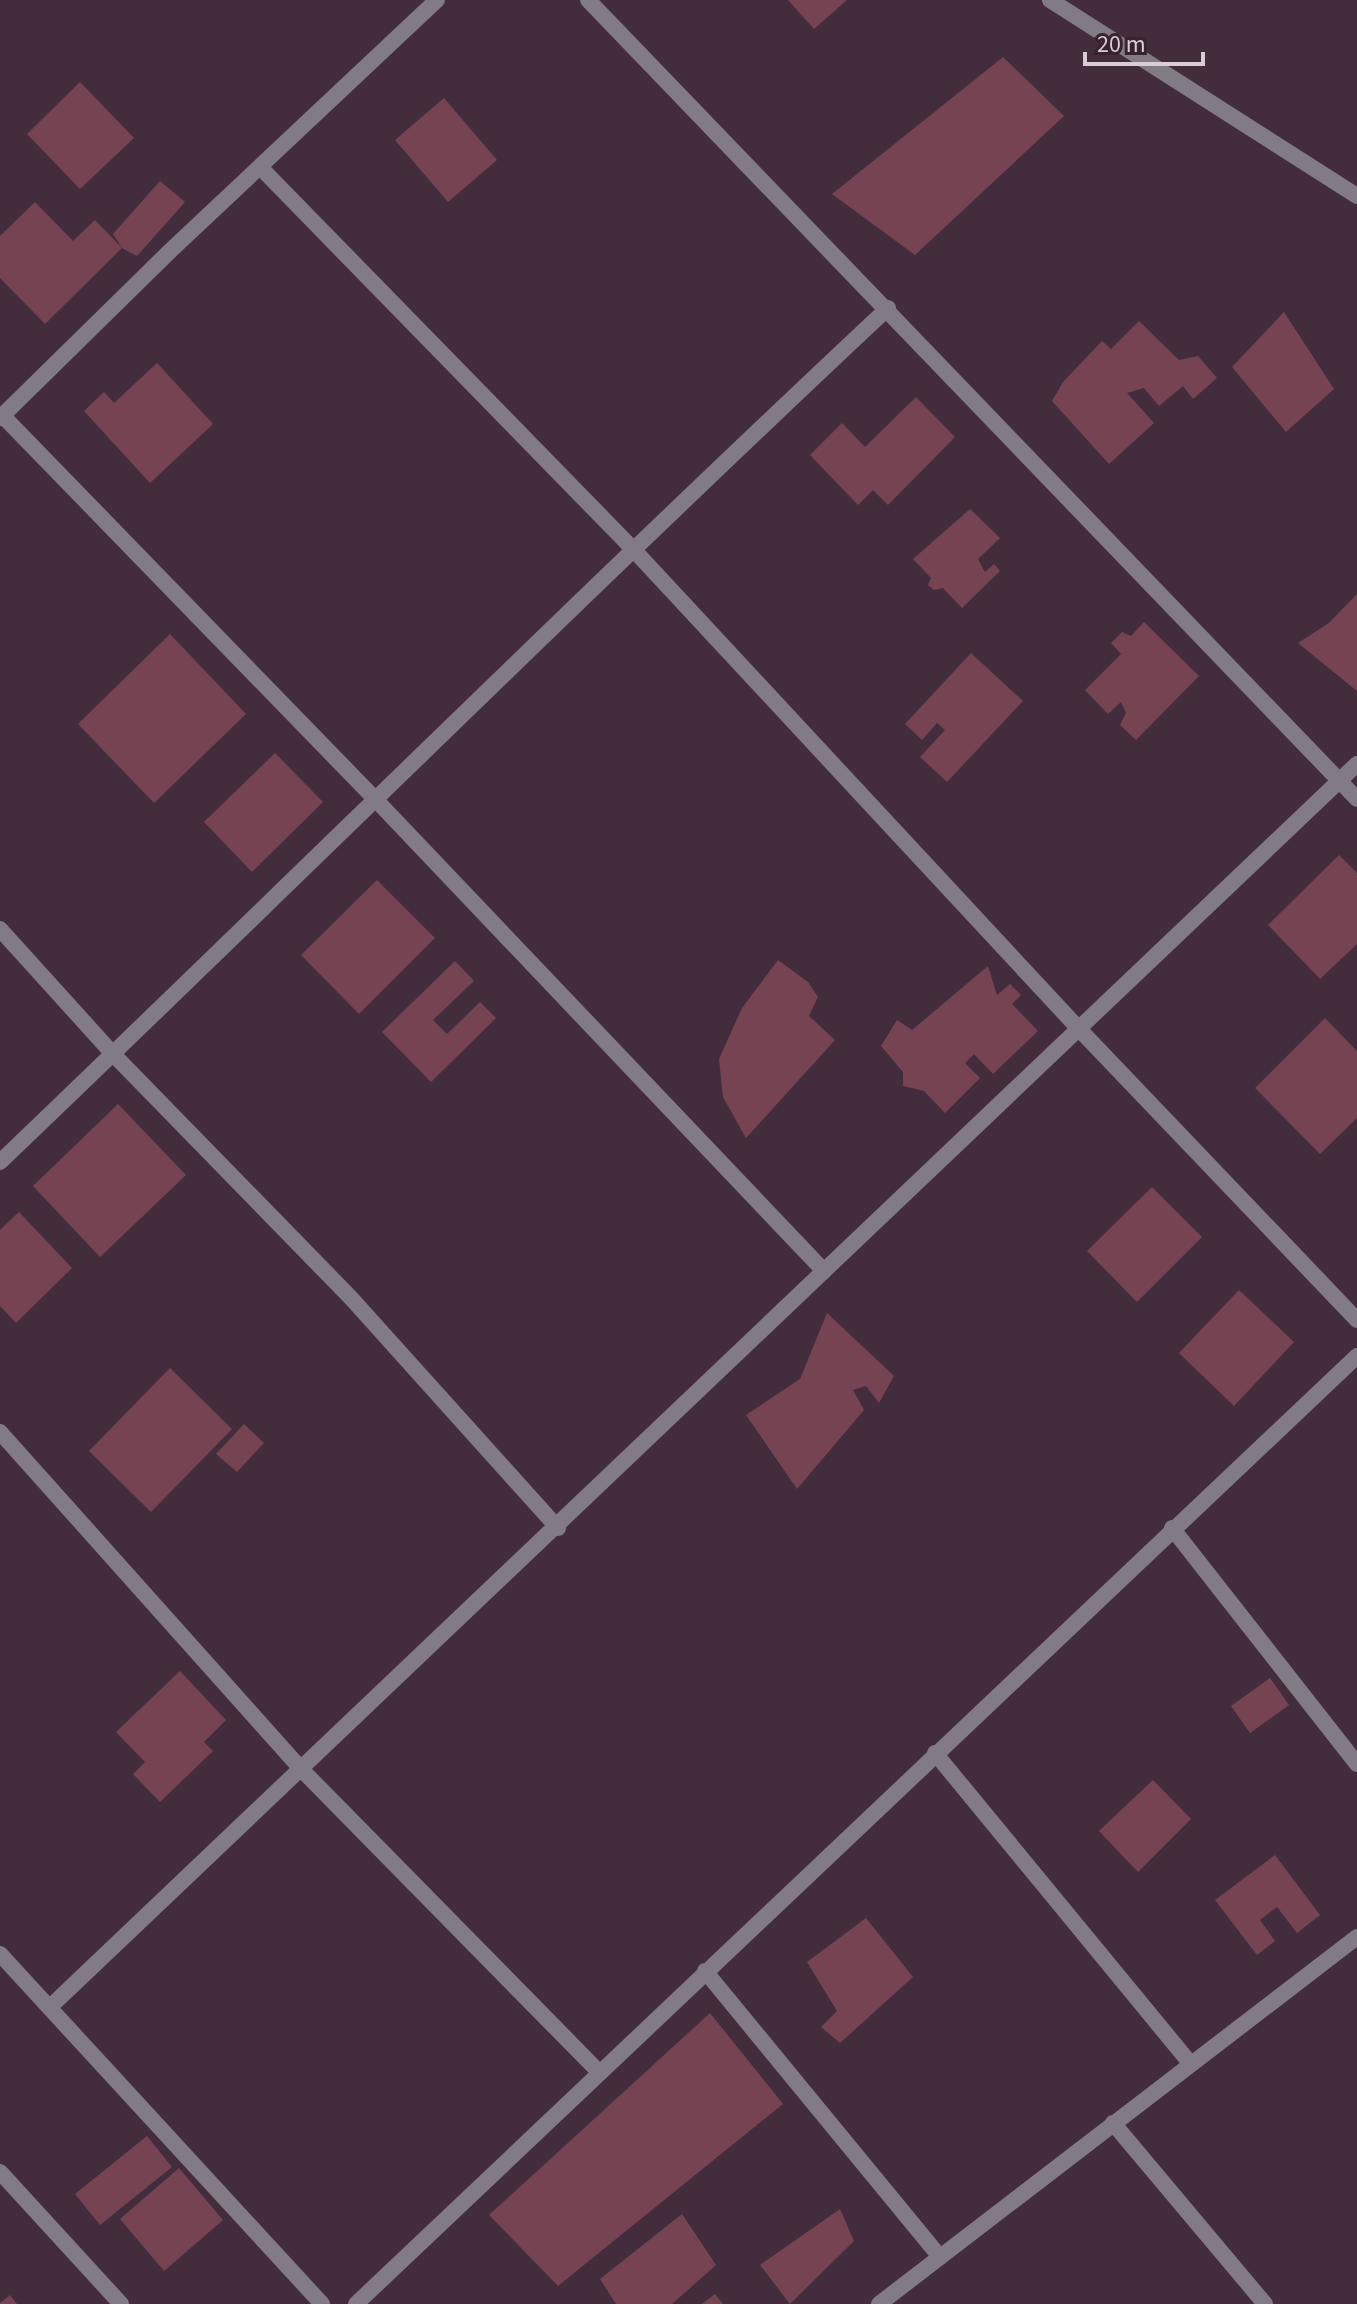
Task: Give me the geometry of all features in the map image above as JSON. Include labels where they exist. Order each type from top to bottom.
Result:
[{"type":"street","points":[[437,0],[1,416],[377,801],[824,1271]]},
{"type":"street","points":[[588,0],[888,308],[1357,799]]},
{"type":"street","points":[[1050,0],[1357,196]]},
{"type":"street","points":[[260,167],[632,548],[1080,1030],[1357,1320]]},
{"type":"street","points":[[0,1162],[377,801],[632,548],[888,308]]},
{"type":"street","points":[[50,2007],[558,1528],[1357,764]]},
{"type":"street","points":[[0,929],[113,1054],[351,1298],[558,1528]]},
{"type":"street","points":[[356,2304],[1357,1356]]},
{"type":"street","points":[[0,1432],[302,1770],[599,2072]]},
{"type":"street","points":[[1172,1528],[1357,1764]]},
{"type":"street","points":[[935,1753],[1190,2063]]},
{"type":"street","points":[[879,2304],[1357,1937]]},
{"type":"street","points":[[0,1954],[322,2304]]},
{"type":"street","points":[[705,1971],[940,2257]]},
{"type":"street","points":[[1113,2123],[1265,2304]]},
{"type":"street","points":[[0,2172],[121,2304]]},
{"type":"building","points":[[788,0],[847,0],[814,29]]},
{"type":"building","points":[[1003,57],[1064,116],[915,255],[832,194]]},
{"type":"building","points":[[80,82],[134,138],[80,189],[27,134]]},
{"type":"building","points":[[444,98],[497,160],[448,202],[395,140]]},
{"type":"building","points":[[160,181],[185,202],[137,256],[122,248],[113,234]]},
{"type":"building","points":[[35,202],[73,241],[95,220],[122,248],[45,324],[0,278],[0,236]]},
{"type":"building","points":[[1284,312],[1334,389],[1286,432],[1232,367]]},
{"type":"building","points":[[1139,321],[1179,360],[1198,356],[1217,378],[1193,399],[1183,386],[1159,406],[1144,388],[1127,393],[1154,423],[1109,464],[1052,401],[1063,382],[1102,341],[1111,349]]},
{"type":"building","points":[[157,363],[213,424],[150,483],[84,411],[104,392],[114,403]]},
{"type":"building","points":[[916,397],[955,437],[888,505],[873,490],[858,505],[810,455],[842,423],[865,447]]},
{"type":"building","points":[[970,509],[1000,538],[978,559],[985,572],[994,564],[1000,571],[962,608],[943,588],[934,590],[928,585],[931,578],[913,559]]},
{"type":"building","points":[[1357,594],[1357,691],[1298,643],[1329,623]]},
{"type":"building","points":[[1144,622],[1199,676],[1136,740],[1120,725],[1126,713],[1121,702],[1108,714],[1085,690],[1121,654],[1111,643],[1122,632],[1131,636]]},
{"type":"building","points":[[170,634],[246,714],[154,803],[78,724]]},
{"type":"building","points":[[971,653],[1023,701],[947,782],[920,757],[945,730],[937,723],[922,740],[905,724]]},
{"type":"building","points":[[275,753],[323,802],[252,872],[204,822]]},
{"type":"building","points":[[1339,855],[1357,873],[1357,944],[1320,979],[1268,925]]},
{"type":"building","points":[[377,880],[435,938],[359,1014],[301,955]]},
{"type":"building","points":[[778,960],[808,982],[818,997],[809,1016],[835,1040],[746,1138],[723,1097],[719,1059],[742,1008]]},
{"type":"building","points":[[455,961],[474,981],[433,1020],[447,1034],[480,1002],[496,1018],[431,1082],[382,1032]]},
{"type":"building","points":[[988,966],[997,995],[1010,984],[1021,995],[1012,1004],[1038,1031],[993,1074],[974,1054],[965,1063],[980,1078],[945,1113],[924,1091],[903,1086],[903,1072],[881,1046],[897,1020],[912,1030]]},
{"type":"building","points":[[1325,1018],[1357,1051],[1357,1118],[1320,1154],[1255,1088]]},
{"type":"building","points":[[118,1104],[186,1175],[100,1257],[33,1186]]},
{"type":"building","points":[[1152,1187],[1202,1237],[1137,1302],[1087,1251]]},
{"type":"building","points":[[19,1212],[72,1268],[16,1323],[0,1306],[0,1230]]},
{"type":"building","points":[[1239,1290],[1294,1342],[1234,1406],[1179,1353]]},
{"type":"building","points":[[827,1313],[894,1376],[879,1403],[866,1386],[853,1390],[864,1410],[797,1489],[746,1415],[800,1379]]},
{"type":"building","points":[[170,1368],[232,1429],[151,1512],[89,1451]]},
{"type":"building","points":[[244,1424],[264,1443],[237,1472],[216,1454]]},
{"type":"building","points":[[180,1671],[226,1720],[204,1742],[213,1751],[160,1802],[133,1774],[145,1762],[116,1732]]},
{"type":"building","points":[[1270,1678],[1289,1705],[1250,1733],[1231,1706]]},
{"type":"building","points":[[1153,1780],[1191,1819],[1138,1872],[1099,1831]]},
{"type":"building","points":[[1275,1855],[1320,1915],[1297,1933],[1277,1907],[1260,1920],[1275,1941],[1257,1955],[1215,1900]]},
{"type":"building","points":[[866,1918],[913,1977],[840,2043],[821,2027],[837,2011],[807,1962]]},
{"type":"building","points":[[710,2013],[783,2104],[558,2286],[489,2215]]},
{"type":"building","points":[[147,2136],[172,2167],[100,2225],[75,2194]]},
{"type":"building","points":[[179,2168],[223,2220],[164,2271],[120,2219]]},
{"type":"building","points":[[840,2209],[854,2241],[790,2304],[760,2265]]},
{"type":"building","points":[[682,2214],[716,2265],[672,2304],[616,2304],[600,2279]]},
{"type":"building","points":[[715,2294],[723,2304],[702,2304]]},
{"type":"building","points":[[10,2295],[17,2304],[0,2304],[0,2303]]}]
